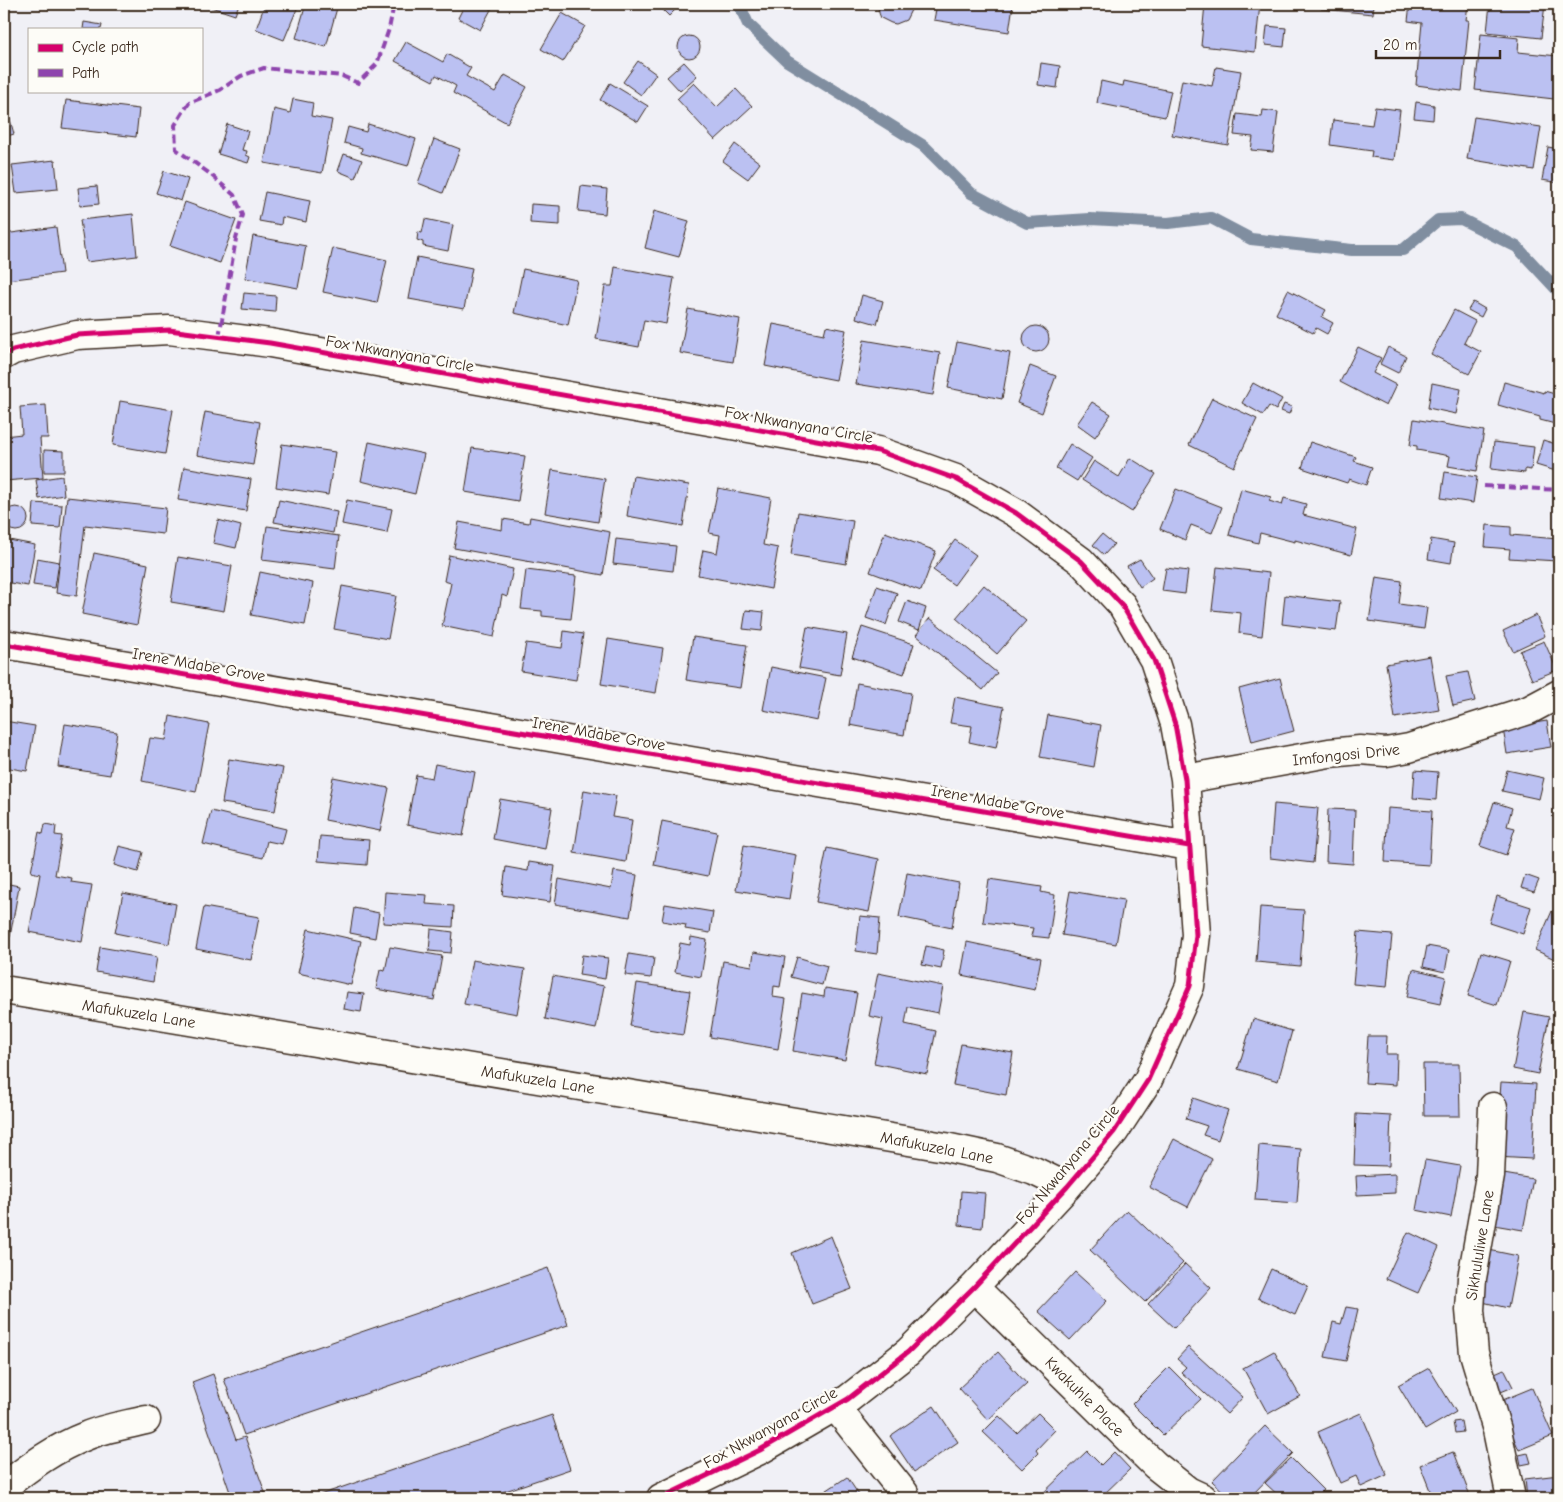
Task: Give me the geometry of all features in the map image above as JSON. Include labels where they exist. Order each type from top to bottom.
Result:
[{"type":"street","name":"Fox Nkwanyana Circle","points":[[4,355],[13,350],[77,335],[168,330],[270,343],[878,451],[956,479],[1016,513],[1081,561],[1122,606],[1154,660],[1176,724],[1185,779],[1196,935],[1190,986],[1148,1080],[1114,1132],[1067,1187],[974,1287],[908,1352],[848,1399],[760,1450],[661,1498]]},
{"type":"street","name":"Irene Mdabe Grove","points":[[4,644],[1189,846]]},
{"type":"street","name":"Imfongosi Drive","points":[[1185,779],[1329,753],[1360,750],[1386,752],[1409,748],[1529,710],[1559,694]]},
{"type":"street","name":"Mafukuzela Lane","points":[[4,990],[945,1147],[997,1158],[1067,1187]]},
{"type":"street","name":"Sikhululiwe Lane","points":[[1493,1107],[1490,1176],[1472,1278],[1470,1310],[1474,1353],[1497,1430],[1511,1498]]},
{"type":"street","name":"Kwakuhle Place","points":[[974,1287],[1155,1465],[1188,1491],[1203,1498]]},
{"type":"street","points":[[835,1406],[906,1498]]},
{"type":"street","points":[[4,1487],[28,1467],[57,1449],[87,1435],[146,1420]]},
{"type":"building","points":[[213,4],[239,4],[235,15],[211,7]]},
{"type":"building","points":[[265,4],[299,4],[284,40],[256,29]]},
{"type":"building","points":[[306,4],[323,4],[337,8],[326,47],[296,38]]},
{"type":"building","points":[[465,4],[494,4],[480,30],[458,18]]},
{"type":"building","points":[[664,4],[673,4],[677,8],[669,16],[660,7]]},
{"type":"building","points":[[878,4],[912,4],[906,20],[896,24],[881,18]]},
{"type":"building","points":[[937,4],[1013,5],[1009,32],[934,20]]},
{"type":"building","points":[[1205,4],[1260,4],[1255,52],[1201,46]]},
{"type":"building","points":[[1321,4],[1374,4],[1373,14],[1321,9]]},
{"type":"building","points":[[1410,4],[1468,4],[1466,20],[1469,20],[1462,91],[1416,85],[1422,23],[1408,21]]},
{"type":"building","points":[[1490,4],[1545,4],[1541,38],[1487,32]]},
{"type":"building","points":[[562,13],[585,26],[563,62],[541,49]]},
{"type":"building","points":[[84,22],[102,25],[101,28],[83,28]]},
{"type":"building","points":[[1267,26],[1286,28],[1284,47],[1265,45]]},
{"type":"building","points":[[1481,34],[1519,38],[1518,52],[1558,56],[1554,99],[1475,90]]},
{"type":"building","points":[[689,36],[699,43],[700,47],[693,57],[689,58],[679,51],[678,47],[685,37]]},
{"type":"building","points":[[406,42],[443,62],[447,54],[471,68],[466,76],[495,92],[505,75],[527,87],[507,123],[453,93],[456,86],[436,75],[433,81],[395,61]]},
{"type":"building","points":[[638,61],[656,74],[641,95],[623,82]]},
{"type":"building","points":[[684,62],[697,76],[680,91],[667,77]]},
{"type":"building","points":[[1041,63],[1060,66],[1057,88],[1038,85]]},
{"type":"building","points":[[1216,67],[1241,71],[1228,145],[1172,135],[1182,80],[1212,86]]},
{"type":"building","points":[[1101,81],[1123,86],[1124,81],[1171,91],[1165,117],[1097,103]]},
{"type":"building","points":[[610,83],[648,106],[638,122],[600,100]]},
{"type":"building","points":[[694,83],[717,107],[736,89],[752,106],[715,140],[677,99]]},
{"type":"building","points":[[293,99],[313,103],[311,116],[332,120],[322,173],[264,163],[274,109],[290,113]]},
{"type":"building","points":[[66,100],[139,109],[136,137],[62,128]]},
{"type":"building","points":[[1416,102],[1434,105],[1433,120],[1414,118]]},
{"type":"building","points":[[1375,107],[1400,110],[1394,160],[1371,157],[1372,151],[1330,145],[1333,120],[1372,125]]},
{"type":"building","points":[[1263,110],[1278,112],[1273,152],[1251,150],[1253,137],[1234,135],[1237,114],[1262,117]]},
{"type":"building","points":[[8,112],[14,134],[4,137],[4,114]]},
{"type":"building","points":[[1474,117],[1541,127],[1534,170],[1467,159]]},
{"type":"building","points":[[227,124],[248,131],[242,150],[247,151],[246,155],[250,157],[248,163],[218,154]]},
{"type":"building","points":[[368,124],[416,139],[408,166],[361,153],[362,148],[344,143],[348,127],[366,132]]},
{"type":"building","points":[[434,139],[460,149],[443,193],[418,183]]},
{"type":"building","points":[[735,144],[760,163],[748,179],[723,161]]},
{"type":"building","points":[[1548,147],[1559,149],[1559,183],[1542,180]]},
{"type":"building","points":[[344,154],[362,160],[355,178],[338,171]]},
{"type":"building","points":[[55,160],[58,189],[16,193],[12,165]]},
{"type":"building","points":[[164,171],[188,179],[181,201],[156,193]]},
{"type":"building","points":[[97,186],[99,204],[80,206],[78,188]]},
{"type":"building","points":[[581,186],[607,189],[605,214],[578,211]]},
{"type":"building","points":[[265,192],[310,201],[306,222],[282,217],[281,225],[259,221]]},
{"type":"building","points":[[185,202],[236,220],[220,263],[170,246]]},
{"type":"building","points":[[531,204],[560,206],[560,225],[530,223]]},
{"type":"building","points":[[654,211],[689,221],[679,257],[645,248]]},
{"type":"building","points":[[133,214],[137,256],[86,262],[80,220]]},
{"type":"building","points":[[425,219],[453,225],[448,251],[423,246],[423,242],[417,240],[418,232],[422,233]]},
{"type":"building","points":[[56,227],[62,273],[7,280],[4,234]]},
{"type":"building","points":[[253,236],[306,246],[298,288],[245,278]]},
{"type":"building","points":[[333,248],[387,260],[377,303],[323,292]]},
{"type":"building","points":[[417,257],[472,268],[464,309],[409,299]]},
{"type":"building","points":[[615,267],[674,278],[666,324],[644,320],[639,347],[596,339],[605,286],[612,286]]},
{"type":"building","points":[[523,269],[577,280],[568,325],[514,313]]},
{"type":"building","points":[[1288,290],[1326,310],[1322,317],[1333,323],[1327,334],[1316,328],[1313,333],[1276,314]]},
{"type":"building","points":[[244,293],[276,296],[275,312],[242,309]]},
{"type":"building","points":[[862,295],[883,301],[877,324],[856,318]]},
{"type":"building","points":[[1473,302],[1485,309],[1481,317],[1468,310]]},
{"type":"building","points":[[688,309],[740,319],[733,362],[680,353]]},
{"type":"building","points":[[1454,310],[1475,321],[1464,343],[1481,352],[1469,374],[1431,354]]},
{"type":"building","points":[[773,324],[824,334],[826,326],[846,330],[836,380],[765,366]]},
{"type":"building","points":[[1036,326],[1045,330],[1049,339],[1045,348],[1036,352],[1027,348],[1023,339],[1027,330]]},
{"type":"building","points":[[864,340],[940,353],[933,395],[856,384]]},
{"type":"building","points":[[957,342],[1010,353],[1002,399],[948,388]]},
{"type":"building","points":[[1358,347],[1381,358],[1373,373],[1396,385],[1386,406],[1340,382]]},
{"type":"building","points":[[1388,347],[1406,356],[1398,373],[1380,364]]},
{"type":"building","points":[[1030,366],[1056,376],[1042,413],[1017,403]]},
{"type":"building","points":[[1504,382],[1544,393],[1544,391],[1559,395],[1559,425],[1540,420],[1540,417],[1498,405]]},
{"type":"building","points":[[1253,383],[1282,399],[1276,410],[1269,406],[1263,415],[1242,403]]},
{"type":"building","points":[[1432,383],[1461,389],[1456,414],[1428,408]]},
{"type":"building","points":[[1212,398],[1257,419],[1234,467],[1189,445]]},
{"type":"building","points":[[120,401],[173,410],[165,454],[113,445]]},
{"type":"building","points":[[1092,402],[1111,414],[1095,437],[1077,424]]},
{"type":"building","points":[[1284,404],[1292,407],[1289,414],[1281,411]]},
{"type":"building","points":[[46,405],[48,438],[40,438],[43,478],[4,481],[4,436],[22,434],[20,407]]},
{"type":"building","points":[[205,412],[260,422],[253,465],[197,455]]},
{"type":"building","points":[[1414,419],[1484,431],[1477,471],[1448,466],[1450,456],[1417,450],[1417,446],[1410,445]]},
{"type":"building","points":[[1543,440],[1559,445],[1559,472],[1536,465]]},
{"type":"building","points":[[369,442],[424,454],[415,494],[361,481]]},
{"type":"building","points":[[1310,442],[1356,457],[1354,461],[1372,467],[1366,485],[1349,479],[1347,483],[1302,468]]},
{"type":"building","points":[[1494,442],[1534,447],[1531,470],[1525,469],[1525,473],[1491,469]]},
{"type":"building","points":[[282,444],[335,452],[328,495],[276,487]]},
{"type":"building","points":[[1070,444],[1092,458],[1077,481],[1056,468]]},
{"type":"building","points":[[472,448],[525,456],[518,501],[465,492]]},
{"type":"building","points":[[44,450],[64,451],[64,472],[44,472]]},
{"type":"building","points":[[1130,458],[1156,474],[1132,512],[1082,480],[1094,461],[1119,477]]},
{"type":"building","points":[[184,467],[251,479],[246,511],[178,500]]},
{"type":"building","points":[[552,470],[605,479],[598,522],[545,513]]},
{"type":"building","points":[[1445,472],[1477,477],[1473,503],[1441,498]]},
{"type":"building","points":[[62,476],[64,495],[39,499],[36,480]]},
{"type":"building","points":[[633,476],[689,485],[683,526],[627,516]]},
{"type":"building","points":[[718,488],[771,498],[763,545],[778,548],[771,589],[698,575],[703,550],[717,553],[720,535],[709,533]]},
{"type":"building","points":[[1176,489],[1222,507],[1212,533],[1191,525],[1185,540],[1160,529]]},
{"type":"building","points":[[1241,489],[1271,497],[1269,501],[1282,505],[1284,498],[1306,504],[1303,515],[1357,529],[1351,555],[1260,533],[1258,543],[1229,535]]},
{"type":"building","points":[[67,497],[166,508],[163,534],[85,525],[77,596],[56,593]]},
{"type":"building","points":[[279,500],[337,512],[333,533],[274,522]]},
{"type":"building","points":[[347,500],[392,509],[387,533],[342,524]]},
{"type":"building","points":[[34,503],[62,505],[60,528],[32,526]]},
{"type":"building","points":[[16,507],[24,511],[28,519],[24,527],[16,531],[8,527],[4,519],[8,511]]},
{"type":"building","points":[[798,512],[853,521],[846,564],[791,555]]},
{"type":"building","points":[[530,517],[610,532],[603,575],[454,548],[459,522],[502,530],[503,519],[529,523]]},
{"type":"building","points":[[218,520],[241,526],[236,548],[213,543]]},
{"type":"building","points":[[1487,525],[1511,527],[1511,535],[1558,539],[1557,561],[1509,558],[1510,549],[1485,547]]},
{"type":"building","points":[[267,526],[339,536],[335,569],[262,560]]},
{"type":"building","points":[[885,532],[936,551],[921,591],[870,572]]},
{"type":"building","points":[[1102,534],[1114,544],[1104,555],[1093,545]]},
{"type":"building","points":[[4,539],[35,545],[28,586],[4,582]]},
{"type":"building","points":[[616,539],[676,546],[673,571],[613,564]]},
{"type":"building","points":[[1431,539],[1454,543],[1451,563],[1428,559]]},
{"type":"building","points":[[955,540],[976,555],[954,585],[933,570]]},
{"type":"building","points":[[94,553],[148,564],[137,625],[82,614]]},
{"type":"building","points":[[449,555],[513,569],[507,597],[502,595],[494,637],[442,626],[451,583],[444,581]]},
{"type":"building","points":[[178,557],[232,566],[224,611],[171,602]]},
{"type":"building","points":[[37,558],[59,562],[55,588],[33,585]]},
{"type":"building","points":[[1140,559],[1153,578],[1140,587],[1127,566]]},
{"type":"building","points":[[1217,567],[1269,573],[1262,636],[1239,633],[1241,613],[1212,610]]},
{"type":"building","points":[[1166,568],[1188,571],[1185,594],[1162,591]]},
{"type":"building","points":[[526,570],[576,576],[571,619],[542,616],[542,611],[521,609]]},
{"type":"building","points":[[260,572],[313,583],[305,625],[251,615]]},
{"type":"building","points":[[1376,577],[1402,581],[1399,604],[1427,608],[1424,629],[1369,621]]},
{"type":"building","points":[[984,585],[1026,621],[997,654],[956,618]]},
{"type":"building","points":[[342,586],[396,596],[388,639],[334,629]]},
{"type":"building","points":[[877,586],[897,593],[886,625],[866,618]]},
{"type":"building","points":[[1285,595],[1340,602],[1336,631],[1282,624]]},
{"type":"building","points":[[907,601],[926,608],[919,630],[899,622]]},
{"type":"building","points":[[746,610],[764,612],[762,631],[743,629]]},
{"type":"building","points":[[1536,615],[1545,636],[1513,651],[1503,631]]},
{"type":"building","points":[[930,618],[997,673],[983,690],[916,635]]},
{"type":"building","points":[[807,627],[847,634],[840,675],[799,668]]},
{"type":"building","points":[[862,627],[914,644],[904,674],[852,657]]},
{"type":"building","points":[[564,631],[583,634],[576,680],[521,671],[526,643],[562,648]]},
{"type":"building","points":[[693,637],[747,645],[740,688],[686,680]]},
{"type":"building","points":[[608,639],[663,648],[656,693],[601,684]]},
{"type":"building","points":[[1544,641],[1557,670],[1532,680],[1520,651]]},
{"type":"building","points":[[1430,656],[1439,710],[1395,718],[1386,664]]},
{"type":"building","points":[[771,667],[826,678],[817,721],[763,710]]},
{"type":"building","points":[[1468,672],[1475,701],[1453,706],[1446,676]]},
{"type":"building","points":[[1280,678],[1294,731],[1252,742],[1239,689]]},
{"type":"building","points":[[857,683],[911,693],[904,735],[850,725]]},
{"type":"building","points":[[955,697],[1004,707],[996,748],[969,742],[972,726],[950,723]]},
{"type":"building","points":[[1048,715],[1101,725],[1094,767],[1040,757]]},
{"type":"building","points":[[170,716],[209,724],[196,792],[142,781],[150,738],[166,740]]},
{"type":"building","points":[[4,721],[35,726],[27,771],[4,767]]},
{"type":"building","points":[[1547,721],[1551,747],[1507,754],[1503,728]]},
{"type":"building","points":[[65,724],[117,732],[110,775],[58,767]]},
{"type":"building","points":[[229,759],[283,768],[275,811],[222,803]]},
{"type":"building","points":[[435,764],[475,772],[463,836],[407,825],[416,775],[432,778]]},
{"type":"building","points":[[1415,770],[1438,772],[1436,800],[1413,798]]},
{"type":"building","points":[[1507,770],[1544,778],[1539,799],[1502,791]]},
{"type":"building","points":[[333,777],[389,788],[380,831],[325,820]]},
{"type":"building","points":[[584,790],[616,796],[612,817],[632,820],[626,862],[574,853]]},
{"type":"building","points":[[500,799],[552,808],[545,849],[493,839]]},
{"type":"building","points":[[1494,802],[1512,808],[1507,826],[1515,828],[1506,855],[1480,846]]},
{"type":"building","points":[[1274,804],[1318,808],[1313,863],[1270,858]]},
{"type":"building","points":[[1388,808],[1432,811],[1429,865],[1385,862]]},
{"type":"building","points":[[1328,809],[1355,810],[1353,864],[1326,862]]},
{"type":"building","points":[[211,811],[286,829],[282,844],[267,841],[263,858],[203,844]]},
{"type":"building","points":[[662,821],[717,832],[708,876],[654,865]]},
{"type":"building","points":[[45,824],[56,826],[55,835],[62,836],[55,875],[72,878],[71,882],[92,885],[82,942],[29,932],[40,874],[31,872],[39,832],[43,834]]},
{"type":"building","points":[[320,836],[369,840],[367,865],[318,861]]},
{"type":"building","points":[[744,845],[796,855],[789,899],[736,890]]},
{"type":"building","points":[[119,846],[143,852],[138,872],[114,865]]},
{"type":"building","points":[[827,848],[879,859],[869,912],[816,902]]},
{"type":"building","points":[[529,862],[555,866],[550,902],[502,895],[506,867],[528,871]]},
{"type":"building","points":[[614,871],[637,875],[630,917],[555,904],[559,879],[611,889]]},
{"type":"building","points":[[907,873],[959,883],[952,928],[899,917]]},
{"type":"building","points":[[1525,875],[1539,880],[1534,892],[1521,888]]},
{"type":"building","points":[[989,879],[1042,887],[1041,892],[1055,895],[1049,938],[1031,936],[1033,928],[983,922]]},
{"type":"building","points":[[4,883],[19,886],[10,937],[4,936]]},
{"type":"building","points":[[1070,891],[1124,900],[1116,944],[1062,935]]},
{"type":"building","points":[[385,892],[427,895],[426,904],[454,906],[453,927],[383,923]]},
{"type":"building","points":[[123,893],[176,904],[169,944],[115,933]]},
{"type":"building","points":[[1497,896],[1531,907],[1523,934],[1489,923]]},
{"type":"building","points":[[665,904],[713,912],[710,933],[685,929],[686,925],[662,921]]},
{"type":"building","points":[[1559,905],[1559,961],[1535,950],[1552,911],[1556,912]]},
{"type":"building","points":[[204,907],[259,917],[251,960],[196,949]]},
{"type":"building","points":[[1260,907],[1304,910],[1300,966],[1256,962]]},
{"type":"building","points":[[354,908],[379,913],[375,938],[350,933]]},
{"type":"building","points":[[860,916],[880,918],[877,954],[856,951]]},
{"type":"building","points":[[308,929],[361,941],[351,985],[298,973]]},
{"type":"building","points":[[431,929],[453,932],[451,953],[429,951]]},
{"type":"building","points":[[1358,932],[1392,935],[1387,987],[1353,984]]},
{"type":"building","points":[[691,937],[707,940],[701,977],[675,972],[680,943],[690,945]]},
{"type":"building","points":[[967,942],[1041,958],[1035,990],[961,975]]},
{"type":"building","points":[[926,946],[944,950],[941,969],[922,965]]},
{"type":"building","points":[[1427,946],[1449,950],[1445,972],[1423,967]]},
{"type":"building","points":[[100,947],[157,957],[153,982],[96,972]]},
{"type":"building","points":[[390,947],[442,956],[434,1000],[376,989],[380,970],[385,971]]},
{"type":"building","points":[[754,952],[785,957],[780,987],[774,986],[773,997],[786,999],[778,1049],[710,1037],[723,961],[752,966]]},
{"type":"building","points":[[1481,952],[1510,961],[1497,1005],[1468,996]]},
{"type":"building","points":[[629,954],[654,958],[651,978],[625,975]]},
{"type":"building","points":[[582,955],[608,958],[605,979],[579,975]]},
{"type":"building","points":[[797,957],[827,966],[822,985],[791,977]]},
{"type":"building","points":[[472,960],[525,969],[517,1014],[464,1004]]},
{"type":"building","points":[[1413,969],[1446,977],[1440,1004],[1407,997]]},
{"type":"building","points":[[878,973],[943,986],[938,1013],[908,1007],[905,1024],[936,1031],[927,1074],[874,1063],[883,1019],[869,1016]]},
{"type":"building","points":[[553,976],[604,986],[596,1029],[545,1019]]},
{"type":"building","points":[[637,983],[690,991],[683,1035],[630,1026]]},
{"type":"building","points":[[825,988],[857,993],[845,1060],[793,1051],[802,993],[824,997]]},
{"type":"building","points":[[347,992],[364,994],[361,1012],[344,1009]]},
{"type":"building","points":[[1524,1012],[1549,1017],[1538,1074],[1513,1069]]},
{"type":"building","points":[[1253,1019],[1292,1031],[1278,1081],[1238,1069]]},
{"type":"building","points":[[1368,1036],[1387,1036],[1386,1054],[1397,1054],[1396,1085],[1365,1083]]},
{"type":"building","points":[[961,1044],[1013,1053],[1006,1095],[953,1085]]},
{"type":"building","points":[[1423,1064],[1459,1064],[1460,1116],[1424,1116]]},
{"type":"building","points":[[1501,1082],[1536,1084],[1532,1159],[1496,1157]]},
{"type":"building","points":[[1193,1098],[1228,1110],[1218,1140],[1203,1135],[1207,1126],[1186,1119]]},
{"type":"building","points":[[1356,1114],[1391,1116],[1389,1166],[1354,1165]]},
{"type":"building","points":[[1174,1139],[1212,1159],[1188,1207],[1149,1187]]},
{"type":"building","points":[[1259,1145],[1301,1149],[1297,1203],[1255,1200]]},
{"type":"building","points":[[1425,1160],[1460,1166],[1451,1217],[1416,1210]]},
{"type":"building","points":[[1498,1173],[1533,1179],[1523,1230],[1488,1224]]},
{"type":"building","points":[[1395,1174],[1395,1193],[1357,1195],[1356,1176]]},
{"type":"building","points":[[961,1191],[985,1193],[982,1228],[959,1225]]},
{"type":"building","points":[[1127,1210],[1183,1263],[1145,1302],[1090,1250]]},
{"type":"building","points":[[1408,1232],[1439,1247],[1418,1293],[1386,1279]]},
{"type":"building","points":[[831,1236],[852,1289],[812,1304],[792,1253]]},
{"type":"building","points":[[1484,1249],[1518,1256],[1508,1308],[1474,1300]]},
{"type":"building","points":[[1185,1264],[1211,1288],[1174,1328],[1148,1304]]},
{"type":"building","points":[[548,1268],[568,1325],[244,1435],[224,1379]]},
{"type":"building","points":[[1271,1269],[1308,1286],[1295,1315],[1258,1298]]},
{"type":"building","points":[[1075,1272],[1107,1301],[1070,1340],[1038,1311]]},
{"type":"building","points":[[1346,1307],[1358,1309],[1346,1361],[1325,1357],[1333,1322],[1341,1324]]},
{"type":"building","points":[[1188,1347],[1243,1397],[1227,1414],[1181,1372],[1186,1367],[1177,1359]]},
{"type":"building","points":[[1274,1351],[1300,1396],[1268,1414],[1243,1368]]},
{"type":"building","points":[[998,1352],[1027,1384],[988,1420],[959,1388]]},
{"type":"building","points":[[1169,1367],[1201,1399],[1163,1435],[1132,1404]]},
{"type":"building","points":[[1429,1368],[1456,1412],[1425,1430],[1398,1385]]},
{"type":"building","points":[[1504,1369],[1513,1387],[1496,1394],[1488,1376]]},
{"type":"building","points":[[213,1374],[236,1440],[245,1437],[267,1498],[232,1498],[192,1382]]},
{"type":"building","points":[[1532,1388],[1553,1436],[1519,1450],[1498,1402]]},
{"type":"building","points":[[934,1406],[958,1442],[914,1472],[890,1436]]},
{"type":"building","points":[[1038,1413],[1055,1430],[1036,1450],[1038,1453],[1022,1469],[983,1432],[999,1416],[1017,1433]]},
{"type":"building","points":[[1361,1413],[1387,1475],[1361,1487],[1356,1476],[1340,1483],[1318,1432]]},
{"type":"building","points":[[552,1415],[570,1469],[485,1498],[311,1498]]},
{"type":"building","points":[[1461,1421],[1463,1432],[1455,1433],[1453,1422]]},
{"type":"building","points":[[1265,1426],[1293,1453],[1249,1498],[1230,1498],[1212,1481]]},
{"type":"building","points":[[1087,1451],[1101,1465],[1114,1452],[1130,1469],[1100,1498],[1038,1498]]},
{"type":"building","points":[[1453,1452],[1471,1498],[1433,1498],[1420,1465]]},
{"type":"building","points":[[1528,1453],[1531,1463],[1521,1465],[1519,1455]]},
{"type":"building","points":[[1291,1458],[1323,1490],[1315,1498],[1293,1498],[1288,1493],[1281,1498],[1265,1483]]},
{"type":"building","points":[[1559,1475],[1559,1498],[1527,1498],[1525,1479]]},
{"type":"building","points":[[847,1477],[861,1498],[815,1498]]},
{"type":"waterway","points":[[739,4],[748,24],[787,61],[924,146],[971,193],[1027,223],[1090,219],[1168,223],[1211,218],[1251,239],[1352,250],[1403,250],[1438,220],[1461,219],[1517,247],[1559,292]]},
{"type":"marked path","points":[[219,337],[236,239],[243,215],[234,195],[210,174],[176,149],[175,125],[189,103],[220,90],[241,76],[264,68],[342,76],[358,83],[377,64],[389,29],[394,4]]},
{"type":"marked path","points":[[1484,486],[1559,490]]},
{"type":"cycle path","points":[[4,355],[13,350],[77,335],[169,330],[270,343],[878,451],[956,479],[1016,513],[1081,561],[1122,605],[1154,660],[1175,724],[1185,779],[1196,935],[1190,986],[1148,1080],[1114,1132],[1067,1187],[974,1287],[908,1352],[848,1399],[760,1450],[661,1498]]},
{"type":"cycle path","points":[[4,644],[1189,846]]}]
